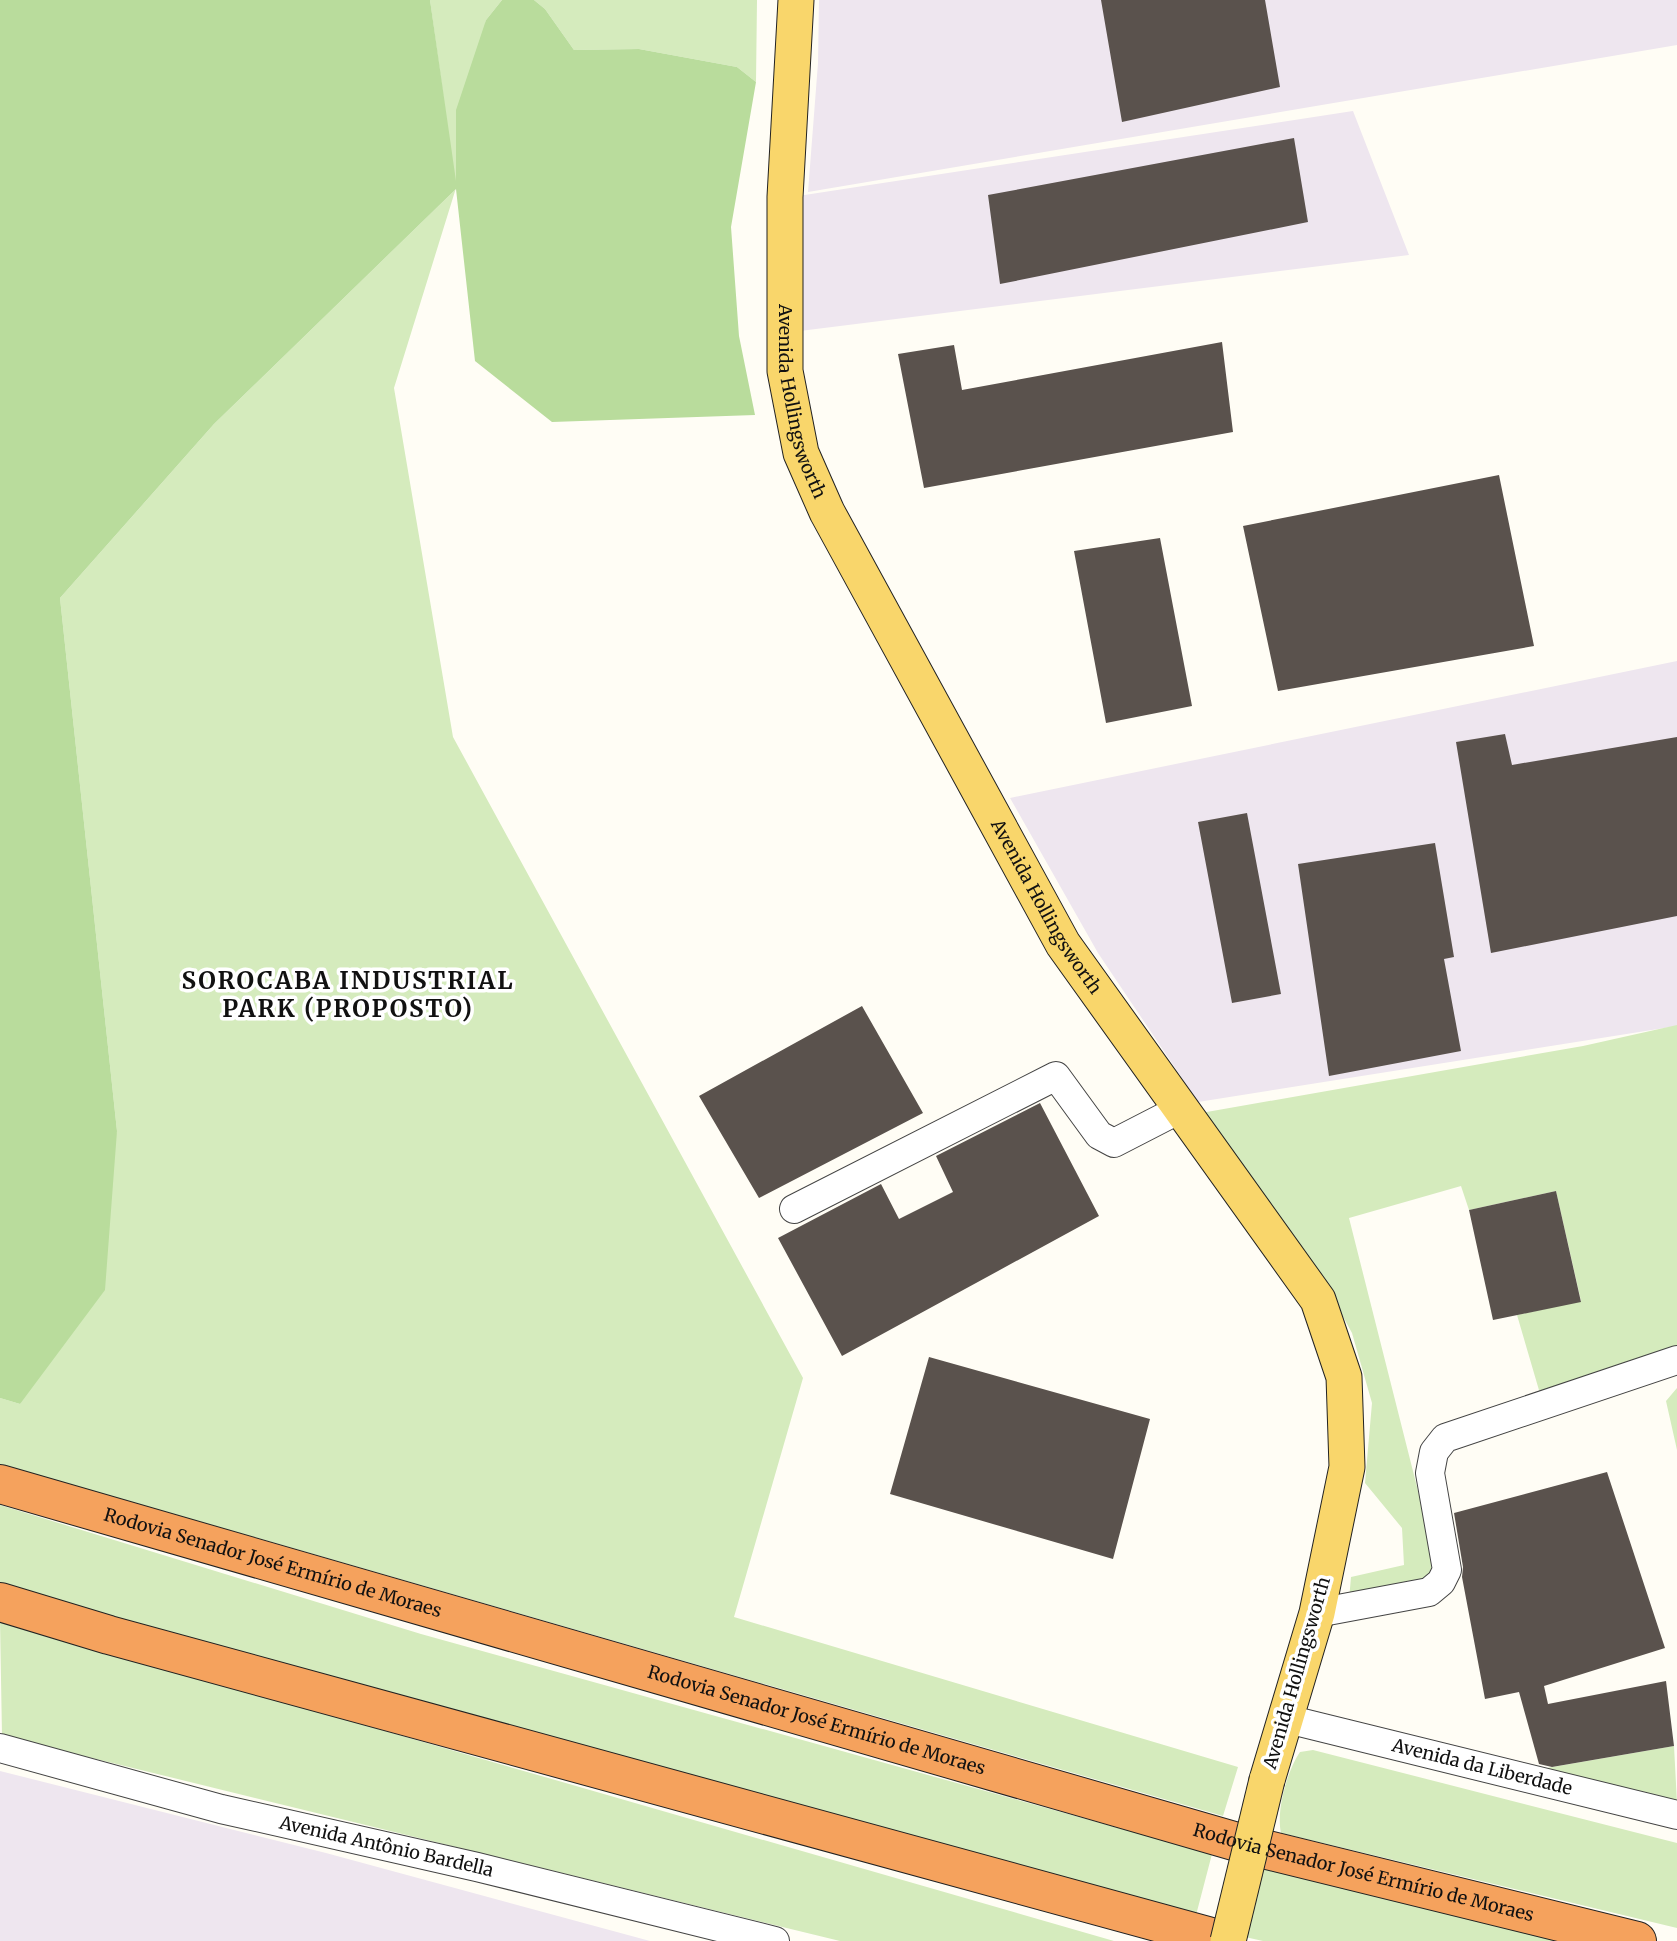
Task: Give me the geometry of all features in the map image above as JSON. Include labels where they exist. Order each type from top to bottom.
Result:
[{"type":"highway","name":"Rodovia Senador José Ermírio de Moraes","points":[[0,1484],[1251,1846],[1637,1941]]},
{"type":"highway","points":[[0,1602],[110,1635],[1227,1941]]},
{"type":"main road","name":"Avenida Hollingsworth","points":[[796,0],[785,197],[785,371],[801,453],[833,522],[1063,944],[1318,1300],[1344,1377],[1347,1467],[1317,1613],[1267,1780],[1227,1941]]},
{"type":"street","points":[[794,1209],[1056,1076],[1099,1135],[1114,1143],[1182,1108]]},
{"type":"street","points":[[1317,1613],[1429,1592],[1441,1582],[1447,1570],[1430,1473],[1434,1452],[1445,1438],[1677,1360]]},
{"type":"street","name":"Avenida da Liberdade","points":[[1287,1719],[1677,1815]]},
{"type":"street","name":"Avenida Antônio Bardella","points":[[0,1748],[221,1809],[477,1867],[775,1941]]},
{"type":"shaded area","points":[[819,0],[1677,0],[1677,45],[808,192],[818,63]]},
{"type":"shaded area","points":[[1353,111],[1409,255],[800,331],[798,196]]},
{"type":"shaded area","points":[[1677,661],[1677,1026],[1198,1102],[1098,953],[1010,798]]},
{"type":"shaded area","points":[[0,1771],[326,1853],[650,1941],[0,1941]]},
{"type":"green space","points":[[0,0],[430,0],[456,181],[456,110],[486,20],[502,0],[534,0],[545,9],[574,50],[639,49],[737,67],[756,82],[731,227],[739,336],[755,415],[552,422],[475,361],[456,189],[214,424],[60,598],[117,1131],[105,1290],[20,1404],[0,1398]]},
{"type":"green space","points":[[430,0],[502,0],[486,20],[456,188]]},
{"type":"green space","points":[[534,0],[757,0],[756,82],[737,67],[639,49],[574,50],[545,9]]},
{"type":"green space","points":[[456,189],[394,388],[453,737],[803,1378],[734,1617],[1238,1767],[1223,1816],[0,1464],[0,1398],[20,1404],[117,1131],[60,598],[214,424]]},
{"type":"green space","points":[[1677,1025],[1677,1350],[1541,1397],[1517,1315],[1581,1301],[1556,1191],[1469,1210],[1461,1186],[1349,1218],[1438,1570],[1423,1585],[1349,1600],[1351,1577],[1404,1565],[1402,1528],[1365,1483],[1372,1403],[1352,1333],[1319,1273],[1201,1113],[1583,1046]]},
{"type":"green space","points":[[1677,1388],[1677,1450],[1666,1401]]},
{"type":"green space","points":[[0,1505],[421,1634],[1212,1854],[1195,1919],[0,1588]]},
{"type":"green space","points":[[0,1620],[1114,1941],[840,1941],[2,1736]]},
{"type":"green space","points":[[1674,1746],[1677,1803],[1541,1769]]},
{"type":"green space","points":[[1313,1750],[1677,1843],[1677,1928],[1281,1833],[1281,1803],[1291,1770],[1300,1752]]},
{"type":"green space","points":[[1265,1861],[1588,1941],[1263,1941],[1245,1937]]},
{"type":"building","points":[[1101,0],[1265,0],[1280,87],[1122,122]]},
{"type":"building","points":[[1294,138],[1308,222],[1000,284],[988,195]]},
{"type":"building","points":[[1222,342],[1233,432],[924,488],[898,354],[954,345],[962,390]]},
{"type":"building","points":[[1499,475],[1534,646],[1278,691],[1243,526]]},
{"type":"building","points":[[1160,538],[1192,706],[1106,723],[1074,551]]},
{"type":"building","points":[[1505,734],[1512,765],[1677,737],[1677,916],[1491,953],[1456,742]]},
{"type":"building","points":[[1247,813],[1281,994],[1232,1003],[1198,822]]},
{"type":"building","points":[[1435,843],[1454,957],[1444,959],[1461,1051],[1329,1076],[1298,864]]},
{"type":"building","points":[[862,1006],[923,1113],[759,1198],[699,1096]]},
{"type":"building","points":[[1040,1103],[1099,1216],[842,1356],[778,1238],[881,1184],[899,1219],[953,1192],[936,1156]]},
{"type":"building","points":[[1556,1191],[1581,1302],[1493,1320],[1469,1210]]},
{"type":"building","points":[[929,1357],[1150,1419],[1113,1559],[890,1494]]},
{"type":"building","points":[[1607,1472],[1665,1648],[1544,1686],[1548,1704],[1666,1681],[1674,1746],[1552,1767],[1539,1764],[1519,1692],[1485,1699],[1462,1577],[1463,1567],[1454,1513]]},
{"type":"district","name":"SOROCABA INDUSTRIAL PARK (PROPOSTO)","points":[[348,995]]}]
